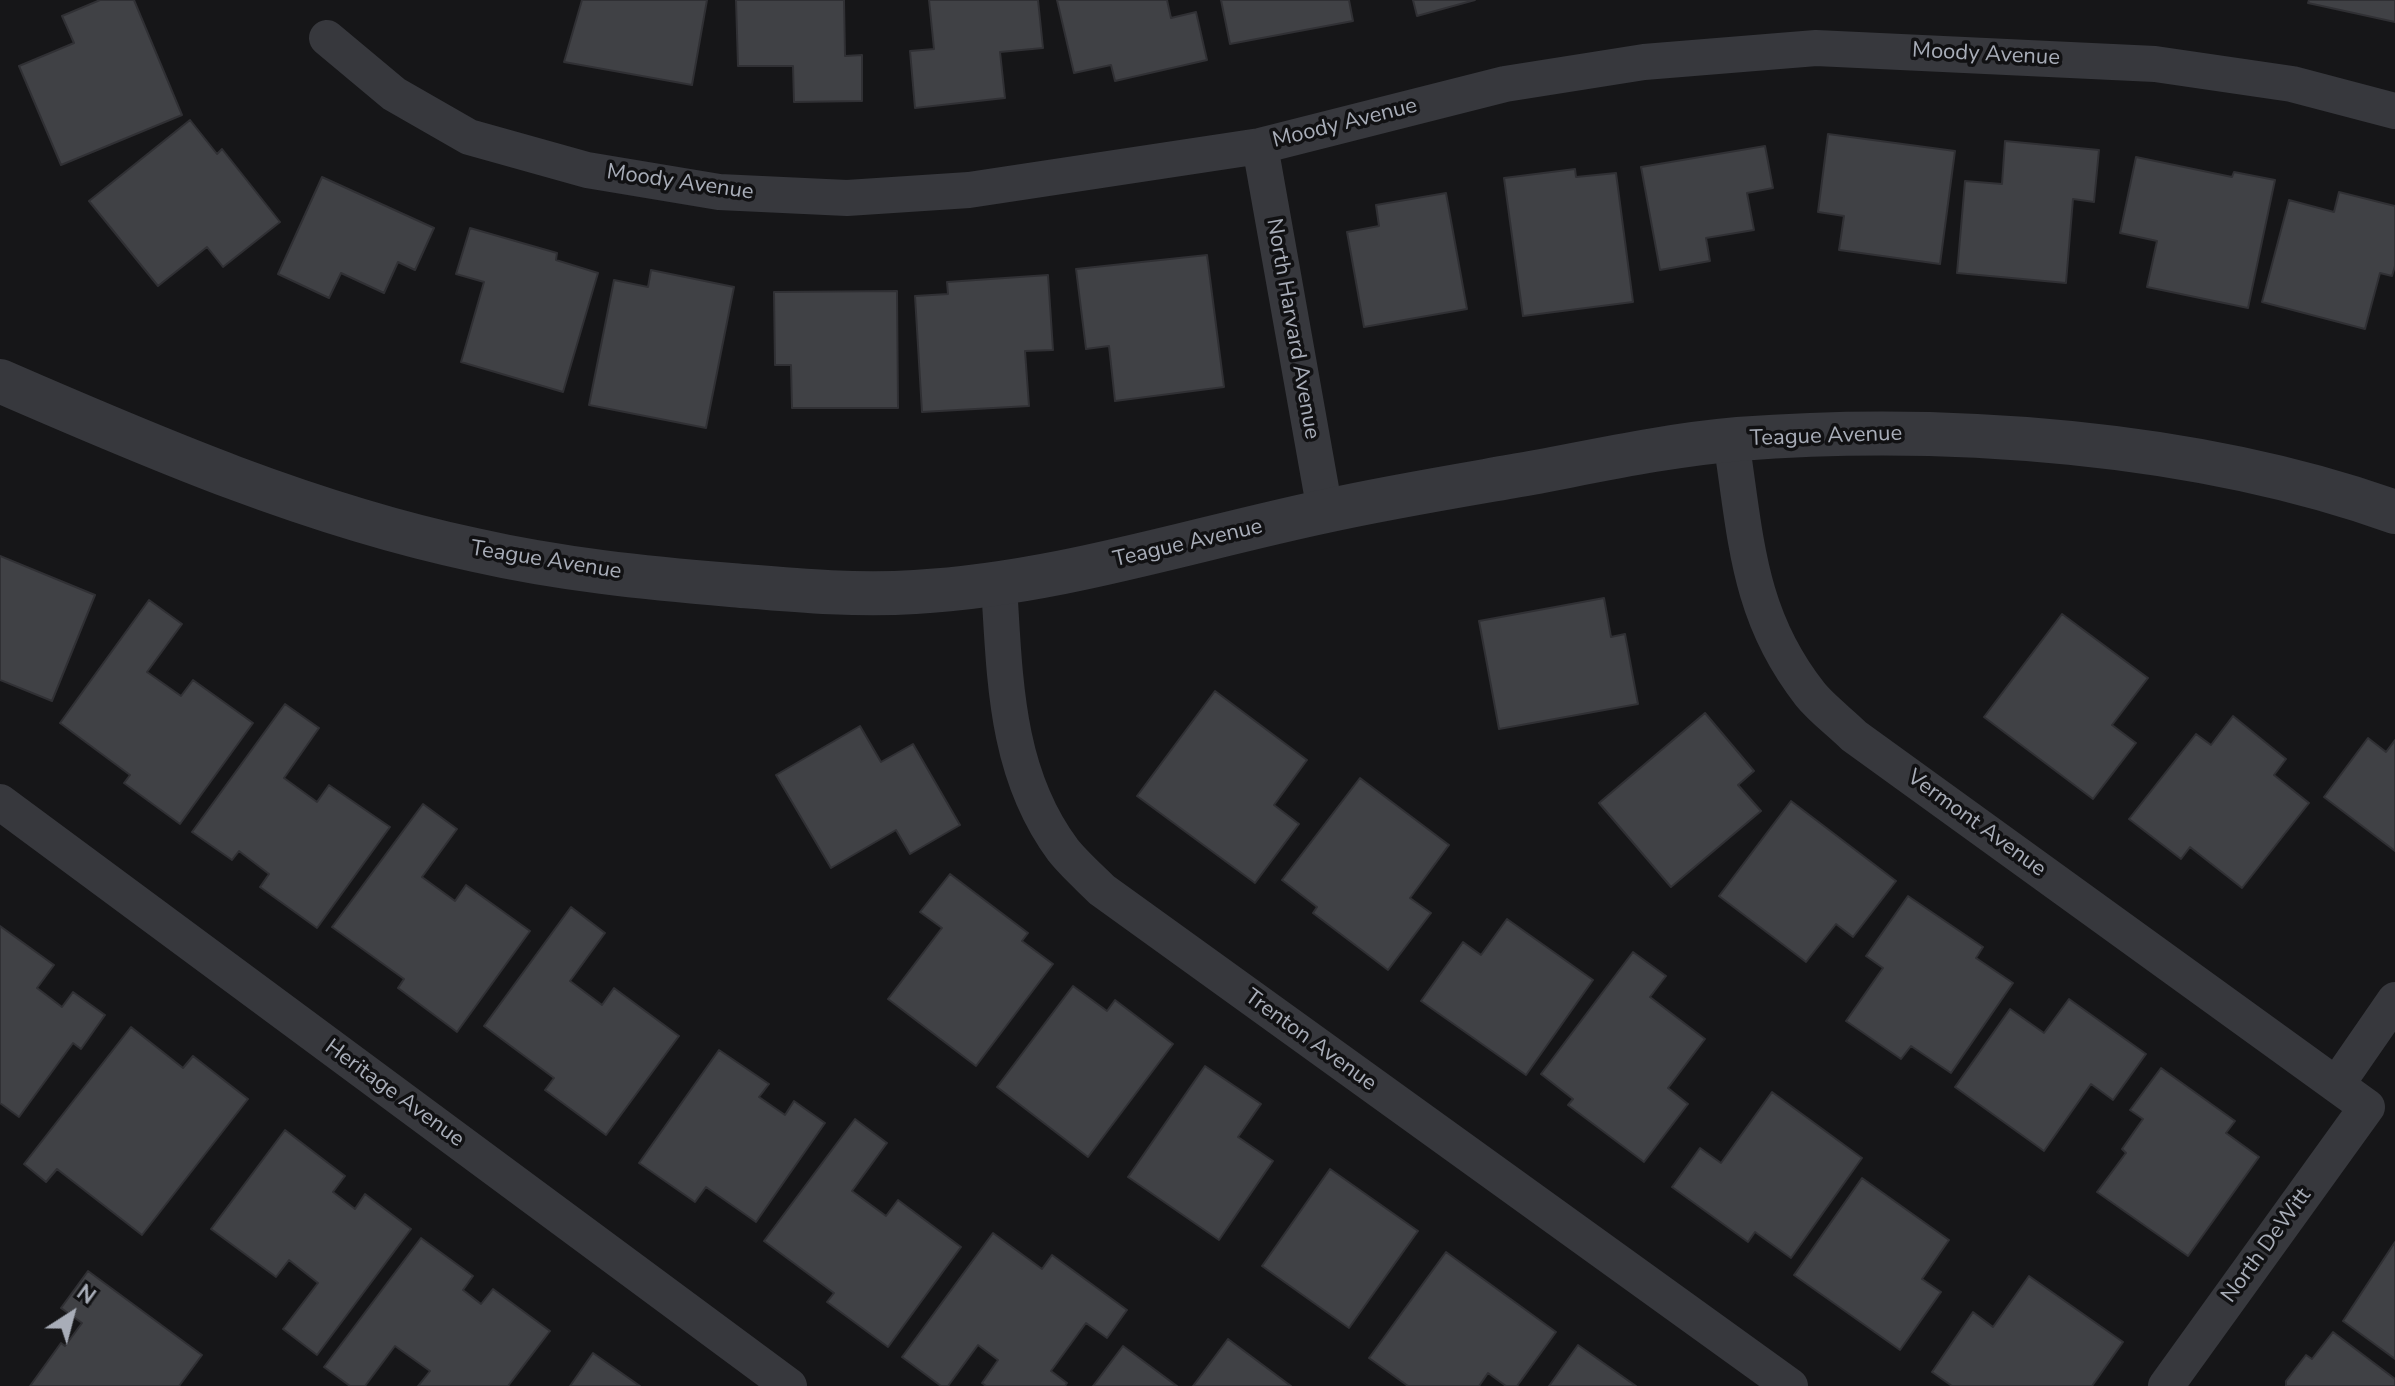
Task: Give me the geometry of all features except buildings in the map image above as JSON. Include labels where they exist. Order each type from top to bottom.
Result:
[{"type":"street","name":"Moody Avenue","points":[[327,38],[394,94],[469,137],[587,170],[719,192],[847,198],[969,190],[1260,146],[1505,84],[1644,62],[1816,48],[2155,64],[2292,84],[2395,111]]},
{"type":"street","name":"North Harvard Avenue","points":[[1260,146],[1325,511]]},
{"type":"street","name":"Teague Avenue","points":[[0,381],[241,482],[396,531],[544,564],[657,579],[802,590],[910,593],[999,585],[1153,553],[1325,511],[1614,457],[1731,440],[1851,433],[1963,434],[2077,445],[2255,475],[2395,512]]},
{"type":"street","name":"Vermont Avenue","points":[[1731,440],[1755,592],[1766,626],[1812,697],[1854,736],[2367,1107]]},
{"type":"street","name":"Trenton Avenue","points":[[999,585],[1008,713],[1017,757],[1036,807],[1064,851],[1102,890],[1790,1386]]},
{"type":"street","name":"Heritage Avenue","points":[[0,802],[789,1386]]},
{"type":"street","points":[[2337,1084],[2395,1000]]},
{"type":"street","name":"North DeWitt","points":[[2166,1386],[2367,1107]]}]
